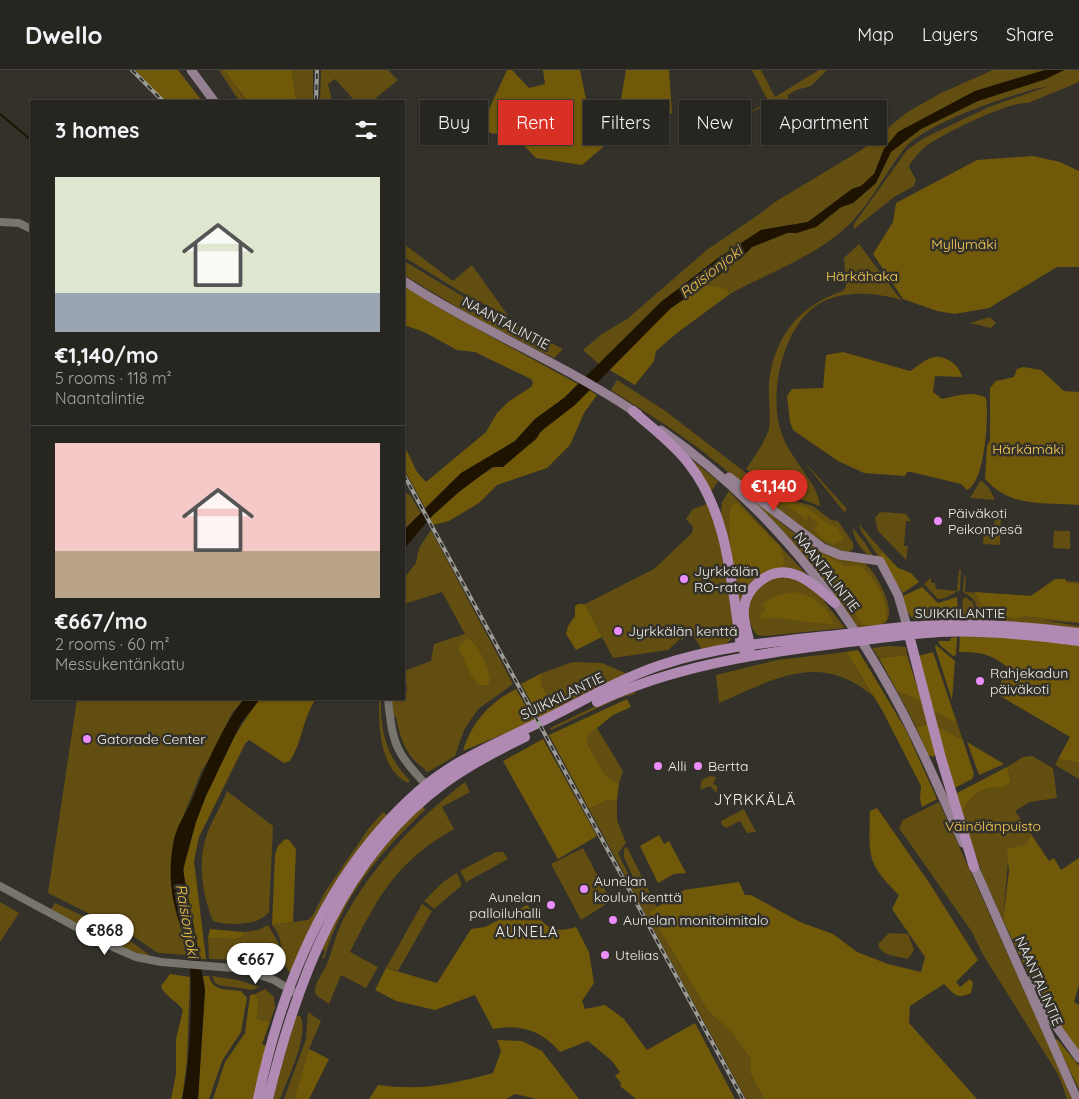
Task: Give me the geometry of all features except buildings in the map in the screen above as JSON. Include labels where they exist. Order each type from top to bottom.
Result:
[{"type":"main road","points":[[191,70],[213,100]]},
{"type":"main road","points":[[195,70],[205,89]]},
{"type":"main road","name":"NAANTALINTIE","points":[[405,282],[448,308],[609,396],[685,448],[736,490],[765,519],[836,603],[874,660],[900,707],[974,867],[1077,1099]]},
{"type":"main road","points":[[633,411],[689,463],[711,500],[723,536],[745,645],[750,656]]},
{"type":"main road","points":[[685,448],[729,477],[823,548],[840,555],[880,561],[898,596],[946,777],[974,867]]},
{"type":"main road","points":[[745,645],[745,603],[753,587],[766,577],[782,572],[797,574],[816,586],[836,603]]},
{"type":"main road","name":"SUIKKILANTIE","points":[[268,1099],[299,995],[317,944],[342,898],[392,832],[449,767],[480,750],[649,669],[745,645],[832,640],[952,628],[1079,633]]},
{"type":"main road","name":"SUIKKILANTIE","points":[[969,628],[1079,641]]},
{"type":"main road","name":"SUIKKILANTIE","points":[[258,1099],[271,1047],[290,989],[308,940],[333,894],[384,826],[430,788],[480,760],[611,695],[679,673],[750,656],[832,640]]},
{"type":"main road","name":"NAANTALINTIE","points":[[1001,929],[1041,1003],[1079,1058]]},
{"type":"street","points":[[0,222],[19,223],[30,228]]},
{"type":"street","points":[[388,700],[390,728],[395,744],[406,763],[430,788]]},
{"type":"street","points":[[0,886],[113,947],[136,957],[252,971],[274,980],[299,995]]},
{"type":"green space","points":[[135,70],[178,70],[201,100],[164,100]]},
{"type":"green space","points":[[219,70],[224,70],[246,100],[238,100]]},
{"type":"green space","points":[[224,70],[292,70],[295,100],[246,100]]},
{"type":"green space","points":[[292,70],[313,70],[313,100],[295,100]]},
{"type":"green space","points":[[321,70],[388,70],[398,80],[373,100],[354,100],[335,79],[328,84],[332,100],[320,100]]},
{"type":"green space","points":[[507,70],[512,70],[529,88],[545,84],[543,70],[580,70],[586,99],[592,100],[583,100],[583,145],[605,145],[582,165],[536,158],[524,145],[573,145],[573,100],[498,100],[498,134],[490,133],[488,130],[488,111]]},
{"type":"green space","points":[[626,70],[669,70],[672,114],[669,113],[669,100],[621,100]]},
{"type":"green space","points":[[752,70],[761,70],[775,97],[819,70],[827,70],[811,86],[796,90],[788,95],[789,100],[767,100]]},
{"type":"green space","points":[[993,70],[1045,70],[975,91],[898,132],[884,149],[874,174],[861,186],[852,189],[808,222],[761,230],[717,259],[661,302],[599,364],[583,350],[602,334],[627,319],[708,249],[775,202],[868,145],[887,145],[887,129],[906,113],[941,93]]},
{"type":"green space","points":[[1064,70],[1079,70],[1079,82],[1028,103],[1007,107],[994,112],[966,124],[929,144],[910,164],[909,167],[916,180],[914,186],[894,197],[854,229],[854,224],[907,150],[924,138],[989,107],[1049,86],[1034,89],[972,110],[930,129],[914,139],[896,159],[860,213],[842,231],[816,250],[730,294],[729,291],[705,285],[722,273],[728,265],[740,259],[752,247],[787,233],[816,227],[841,207],[853,203],[876,183],[890,152],[921,129],[978,101],[1046,79]]},
{"type":"green space","name":"Myllymäki","points":[[1033,156],[1060,162],[1079,171],[1079,267],[1057,267],[989,308],[955,314],[937,311],[903,299],[873,254],[893,222],[896,203],[977,160]]},
{"type":"green space","name":"Härkähaka","points":[[859,244],[901,300],[872,294],[851,294],[822,302],[809,312],[797,326],[788,342],[778,379],[777,416],[781,432],[790,451],[815,489],[820,506],[778,491],[746,469],[768,433],[770,418],[769,383],[772,366],[783,337],[802,314],[828,297],[843,291],[846,287],[844,258]]},
{"type":"green space","points":[[405,245],[453,281],[472,265],[509,317],[466,295],[405,258]]},
{"type":"green space","points":[[405,262],[487,311],[563,349],[554,358],[477,319],[405,276]]},
{"type":"green space","points":[[705,285],[727,289],[730,294],[656,351],[654,361],[635,385],[608,369],[671,308]]},
{"type":"green space","points":[[405,287],[446,312],[578,384],[564,398],[535,419],[515,441],[455,479],[425,508],[405,471],[405,447],[417,472],[426,482],[486,432],[497,413],[508,402],[531,387],[533,383],[531,379],[475,352],[457,350],[424,332],[405,325]]},
{"type":"green space","points":[[990,317],[996,323],[991,328],[970,323]]},
{"type":"green space","points":[[843,352],[910,371],[926,360],[936,357],[950,361],[958,368],[962,377],[935,376],[933,392],[942,399],[970,394],[986,398],[987,419],[982,463],[973,485],[967,490],[961,484],[911,472],[907,472],[905,476],[864,473],[838,461],[793,430],[790,422],[787,396],[792,389],[823,388],[826,355]]},
{"type":"green space","name":"Härkämäki","points":[[1023,367],[1041,370],[1064,391],[1079,392],[1079,505],[1028,502],[1016,499],[1005,495],[985,479],[987,446],[990,440],[990,388],[996,381],[1014,377],[1017,369]]},
{"type":"green space","points":[[617,380],[664,410],[763,486],[794,501],[813,506],[831,520],[838,521],[853,543],[853,549],[849,552],[834,548],[794,523],[694,445],[611,390]]},
{"type":"green space","points":[[589,390],[597,395],[584,413],[570,445],[547,468],[497,485],[479,503],[449,521],[433,525],[430,519],[453,496],[466,485],[535,440],[553,420]]},
{"type":"green space","points":[[691,459],[718,481],[711,492]]},
{"type":"green space","points":[[802,459],[847,509],[844,512]]},
{"type":"green space","points":[[981,480],[989,488],[995,500],[970,498]]},
{"type":"green space","points":[[729,491],[807,575],[767,573],[741,616],[730,549],[721,515],[722,502]]},
{"type":"green space","points":[[405,492],[410,495],[421,513],[405,529]]},
{"type":"green space","points":[[770,494],[809,509],[828,524],[838,528],[844,540],[832,544],[818,535],[814,529],[818,525],[808,514],[807,520]]},
{"type":"green space","points":[[751,499],[797,535],[813,545],[856,558],[867,565],[881,585],[888,602],[888,618],[885,623],[877,627],[859,629],[808,560]]},
{"type":"green space","points":[[710,503],[722,546],[734,631],[730,640],[723,646],[703,651],[691,632],[685,635],[682,642],[681,638],[668,650],[613,658],[585,604],[654,569],[692,533],[693,527],[686,519],[693,509]]},
{"type":"green space","points":[[736,503],[780,546],[785,563],[781,568],[771,569],[762,573],[746,586],[742,585],[738,578],[731,547],[730,514],[731,506]]},
{"type":"green space","points":[[879,513],[906,514],[911,521],[906,521],[904,546],[908,546],[906,560],[878,531],[875,518]]},
{"type":"green space","points":[[995,516],[1001,516],[1000,545],[983,544],[984,527],[994,527]]},
{"type":"green space","points":[[859,524],[883,552],[878,556],[861,531]]},
{"type":"green space","points":[[853,528],[873,556],[866,553],[859,545]]},
{"type":"green space","points":[[431,530],[513,684],[478,709],[464,730],[455,756],[428,772],[413,759],[405,746],[396,717],[394,717],[391,700],[405,700],[407,689],[405,671],[431,661],[434,644],[465,634],[442,592],[405,604],[405,577],[416,563],[419,548]]},
{"type":"green space","points":[[1054,531],[1070,531],[1070,549],[1053,548]]},
{"type":"green space","points":[[883,552],[898,568],[911,573],[919,582],[903,593],[878,556]]},
{"type":"green space","points":[[821,553],[846,566],[859,565],[871,576],[885,604],[886,620],[878,625],[863,625],[830,581],[831,573],[820,559]]},
{"type":"green space","points":[[959,570],[961,570],[960,590],[945,598],[938,599],[924,584],[931,578],[931,583],[935,583],[936,589],[957,591]]},
{"type":"green space","points":[[966,575],[965,592],[1031,596],[1056,580],[1079,582],[1079,623],[1042,620],[1079,626],[1079,630],[999,620],[999,617],[977,613],[974,601],[963,592]]},
{"type":"green space","points":[[775,577],[797,578],[817,592],[845,628],[765,636],[757,635],[753,630],[749,617],[748,604],[750,597],[757,587]]},
{"type":"green space","points":[[1055,579],[1065,579],[1067,583],[1079,584],[1079,622],[1026,616],[1015,618],[992,614],[984,611],[975,592],[1031,596]]},
{"type":"green space","points":[[922,587],[938,603],[957,597],[958,618],[915,620],[912,618],[906,609],[903,596]]},
{"type":"green space","points":[[795,592],[814,599],[824,607],[834,625],[777,618],[761,619],[761,614],[766,611],[762,604],[774,597]]},
{"type":"green space","points":[[965,597],[973,602],[975,614],[985,620],[961,619],[963,599]]},
{"type":"green space","points":[[585,604],[602,637],[576,650],[566,634],[568,626],[575,616],[575,606]]},
{"type":"green space","points":[[960,636],[1028,638],[1079,644],[1079,763],[1058,759],[1070,737],[995,693],[1009,668],[986,655],[959,652]]},
{"type":"green space","points":[[957,637],[956,655],[953,656],[938,641],[950,641],[951,638]]},
{"type":"green space","points":[[467,638],[475,645],[482,656],[490,680],[488,685],[478,685],[471,675],[459,649],[460,645]]},
{"type":"green space","points":[[936,645],[955,661],[952,700],[935,647]]},
{"type":"green space","points":[[906,647],[907,655],[879,658],[872,648]]},
{"type":"green space","points":[[858,650],[906,730],[937,799],[922,807],[920,799],[921,786],[882,710],[846,652]]},
{"type":"green space","points":[[846,652],[873,696],[853,682],[834,675],[815,672],[778,678],[719,703],[716,675],[777,660]]},
{"type":"green space","points":[[933,652],[957,723],[930,710],[918,656]]},
{"type":"green space","points":[[907,655],[922,702],[897,691],[879,658]]},
{"type":"green space","points":[[573,662],[602,663],[630,675],[558,709],[543,688],[542,673]]},
{"type":"green space","points":[[542,673],[543,688],[558,709],[540,718],[521,684]]},
{"type":"green space","points":[[516,689],[534,721],[463,751],[471,731],[483,714],[506,694]]},
{"type":"green space","points":[[897,691],[922,702],[928,724],[916,727]]},
{"type":"green space","points":[[635,692],[635,694],[619,698],[551,730],[550,728],[604,702]]},
{"type":"green space","points":[[627,699],[631,707],[613,715],[587,736],[587,743],[605,775],[619,784],[617,800],[608,800],[589,809],[549,735]]},
{"type":"green space","points":[[77,700],[243,700],[232,713],[211,757],[202,770],[174,839],[171,883],[188,955],[158,953],[130,934],[48,893]]},
{"type":"green space","points":[[259,700],[315,700],[308,714],[298,746],[290,761],[284,763],[249,740],[245,744],[199,837],[194,861],[206,959],[200,959],[184,878],[187,848],[193,826],[212,779],[223,756]]},
{"type":"green space","points":[[379,700],[381,700],[382,722],[386,743],[396,763],[410,781],[408,783],[391,768],[383,746],[379,722]]},
{"type":"green space","points":[[930,710],[957,723],[963,740],[935,725]]},
{"type":"green space","points":[[928,724],[937,753],[933,757],[928,755],[916,727]]},
{"type":"green space","points":[[935,725],[963,740],[974,774],[972,779],[953,789]]},
{"type":"green space","points":[[597,728],[623,771],[619,784],[605,775],[587,743],[587,736]]},
{"type":"green space","points":[[543,739],[597,836],[558,859],[503,761]]},
{"type":"green space","points":[[967,742],[1004,764],[979,775]]},
{"type":"green space","name":"Väinölänpuisto","points":[[1032,756],[1053,768],[1057,798],[1030,802],[1015,811],[1031,834],[1026,844],[1009,848],[1003,920],[983,876],[961,814],[977,793],[983,790],[1003,788],[1011,777],[1007,767],[1023,757]]},
{"type":"green space","points":[[1058,759],[1079,763],[1079,779],[1055,765]]},
{"type":"green space","points":[[1007,767],[1010,776],[1008,784],[1003,788],[983,790],[977,793],[961,814],[955,794]]},
{"type":"green space","points":[[710,776],[716,777],[713,784],[717,786],[717,793],[710,786],[700,790],[702,780]]},
{"type":"green space","points":[[465,782],[470,792],[442,807],[454,829],[434,841],[403,867],[370,913],[350,952],[378,967],[366,988],[341,975],[329,1004],[316,995],[315,987],[327,964],[341,923],[356,898],[382,861],[397,844],[430,811]]},
{"type":"green space","points":[[227,791],[273,826],[269,912],[258,920],[243,924],[227,924],[213,921],[203,881],[202,861],[205,841],[209,828]]},
{"type":"green space","points":[[608,800],[617,800],[617,820],[626,843],[618,853],[630,878],[628,881],[589,809]]},
{"type":"green space","points":[[939,802],[1073,1099],[1067,1099],[1059,1076],[982,953],[972,932],[899,828],[903,820]]},
{"type":"green space","points":[[422,805],[425,810],[392,843],[352,895],[341,915],[324,959],[322,958],[325,951],[321,949],[343,903],[376,855]]},
{"type":"green space","points":[[877,808],[930,884],[978,960],[956,982],[960,987],[970,979],[973,983],[971,993],[962,996],[956,995],[944,984],[910,1006],[909,1023],[977,1099],[764,1099],[750,1073],[751,1059],[732,1033],[707,1010],[649,912],[684,890],[739,882],[745,895],[751,895],[800,922],[833,934],[857,952],[888,964],[921,972],[925,957],[892,909],[899,895],[880,874],[872,858],[869,839],[870,811]]},
{"type":"green space","points":[[744,809],[756,832],[747,833],[740,821],[726,828],[722,825],[721,821]]},
{"type":"green space","points":[[383,812],[387,815],[380,826],[353,860],[319,911],[293,970],[289,972],[284,961],[279,936],[272,925],[308,920],[313,915],[325,892],[369,828]]},
{"type":"green space","points":[[1031,834],[1049,861],[1054,858],[1061,870],[1079,858],[1079,984],[1074,1002],[1079,1005],[1079,1052],[1042,997],[1025,967],[1003,920],[1009,871],[1007,851],[1009,848],[1026,844]]},
{"type":"green space","points":[[659,835],[664,844],[669,841],[686,873],[674,874],[658,883],[640,846]]},
{"type":"green space","points":[[285,839],[289,840],[296,849],[293,922],[272,925],[275,855],[278,846]]},
{"type":"green space","points":[[627,847],[657,907],[649,912],[707,1010],[732,1033],[751,1059],[750,1073],[764,1099],[746,1099],[630,886],[634,879],[624,857],[624,849]]},
{"type":"green space","name":"Aunelan koulun kenttä","points":[[583,848],[611,901],[581,920],[551,864]]},
{"type":"green space","points":[[496,852],[503,852],[508,859],[466,882],[460,871]]},
{"type":"green space","points":[[457,873],[462,885],[434,909],[424,901],[443,882]]},
{"type":"green space","points":[[0,902],[19,913],[0,942]]},
{"type":"green space","points":[[55,903],[120,933],[153,958],[117,946],[51,910]]},
{"type":"green space","points":[[422,904],[432,911],[398,971],[386,968]]},
{"type":"green space","points":[[527,905],[543,922],[553,929],[559,930],[576,927],[589,952],[594,983],[582,1001],[585,1009],[605,1005],[624,1019],[647,1050],[695,1023],[735,1099],[636,1099],[620,1086],[621,1083],[615,1076],[620,1072],[612,1061],[588,1041],[560,1052],[545,1038],[530,1030],[512,1027],[493,1029],[475,995],[435,1010],[396,1001],[375,990],[386,968],[437,983],[471,929],[485,927]]},
{"type":"green space","points":[[268,925],[278,942],[283,970],[247,960],[209,959],[208,938],[234,939],[243,936],[244,932],[258,930]]},
{"type":"green space","points":[[210,929],[244,932],[243,936],[234,939],[208,938]]},
{"type":"green space","points":[[889,933],[908,934],[914,950],[908,959],[886,954],[880,948],[878,944]]},
{"type":"green space","points":[[170,974],[190,977],[187,1061],[182,1099],[171,1099],[176,1074],[176,1039],[183,1010],[165,993],[161,986]]},
{"type":"green space","points":[[203,976],[209,976],[214,985],[221,989],[241,991],[247,998],[241,1032],[222,1061],[209,1099],[198,1099],[205,990]]},
{"type":"green space","points":[[212,976],[238,980],[259,987],[252,990],[219,985],[215,983]]},
{"type":"green space","points":[[265,989],[274,997],[275,1008],[270,1022],[257,1019],[259,1001],[255,994]]},
{"type":"green space","points":[[255,994],[259,1001],[257,1019],[270,1022],[262,1044],[266,1046],[254,1099],[213,1099],[225,1062],[245,1033],[250,995]]},
{"type":"green space","points":[[308,1012],[321,1021],[309,1049],[294,1099],[284,1099],[306,1039]]},
{"type":"green space","points":[[296,1016],[300,1016],[302,1024],[300,1045],[280,1099],[271,1099]]},
{"type":"green space","points":[[1057,1039],[1079,1066],[1079,1089],[1055,1041]]},
{"type":"green space","points":[[497,1040],[522,1041],[542,1051],[579,1099],[537,1099],[515,1094],[506,1099],[369,1099],[378,1085],[422,1087],[493,1073],[501,1051]]},
{"type":"green space","points":[[309,1049],[329,1059],[309,1099],[294,1099]]},
{"type":"water","name":"Raisionjoki","points":[[1045,70],[1064,70],[1046,79],[978,101],[921,129],[891,152],[876,183],[853,203],[841,207],[816,227],[797,233],[787,233],[752,247],[740,259],[728,265],[722,273],[671,308],[575,405],[540,432],[537,438],[503,467],[492,467],[459,492],[431,517],[405,548],[405,529],[461,473],[515,441],[535,419],[564,398],[661,302],[717,259],[761,230],[808,222],[852,189],[861,186],[874,174],[884,149],[898,132],[975,91]]},
{"type":"water","name":"Raisionjoki","points":[[243,700],[259,700],[241,723],[206,796],[196,822],[183,870],[205,990],[198,1099],[182,1099],[189,1046],[191,980],[187,948],[172,891],[172,850],[178,828],[192,801],[210,758]]},
{"type":"waterway","points":[[0,114],[30,139]]},
{"type":"railway","points":[[132,70],[162,100]]},
{"type":"railway","points":[[316,100],[317,70]]},
{"type":"railway","points":[[405,477],[743,1099]]},
{"type":"place","name":"Päiväkoti Peikonpesä","points":[[938,521]]},
{"type":"place","name":"Jyrkkälän RO-rata","points":[[684,579]]},
{"type":"place","name":"Jyrkkälän kenttä","points":[[618,631]]},
{"type":"place","name":"Rahjekadun päiväkoti","points":[[980,681]]},
{"type":"place","name":"Gatorade Center","points":[[87,739]]},
{"type":"place","name":"Alli","points":[[658,766]]},
{"type":"place","name":"Bertta","points":[[698,766]]},
{"type":"place","name":"Aunelan koulun kenttä","points":[[584,889]]},
{"type":"place","name":"Aunelan palloiluhalli","points":[[551,905]]},
{"type":"place","name":"Aunelan monitoimitalo","points":[[613,920]]},
{"type":"place","name":"Utelias","points":[[605,955]]},
{"type":"district","name":"JYRKKÄLÄ","points":[[755,800]]},
{"type":"district","name":"AUNELA","points":[[527,932]]}]
